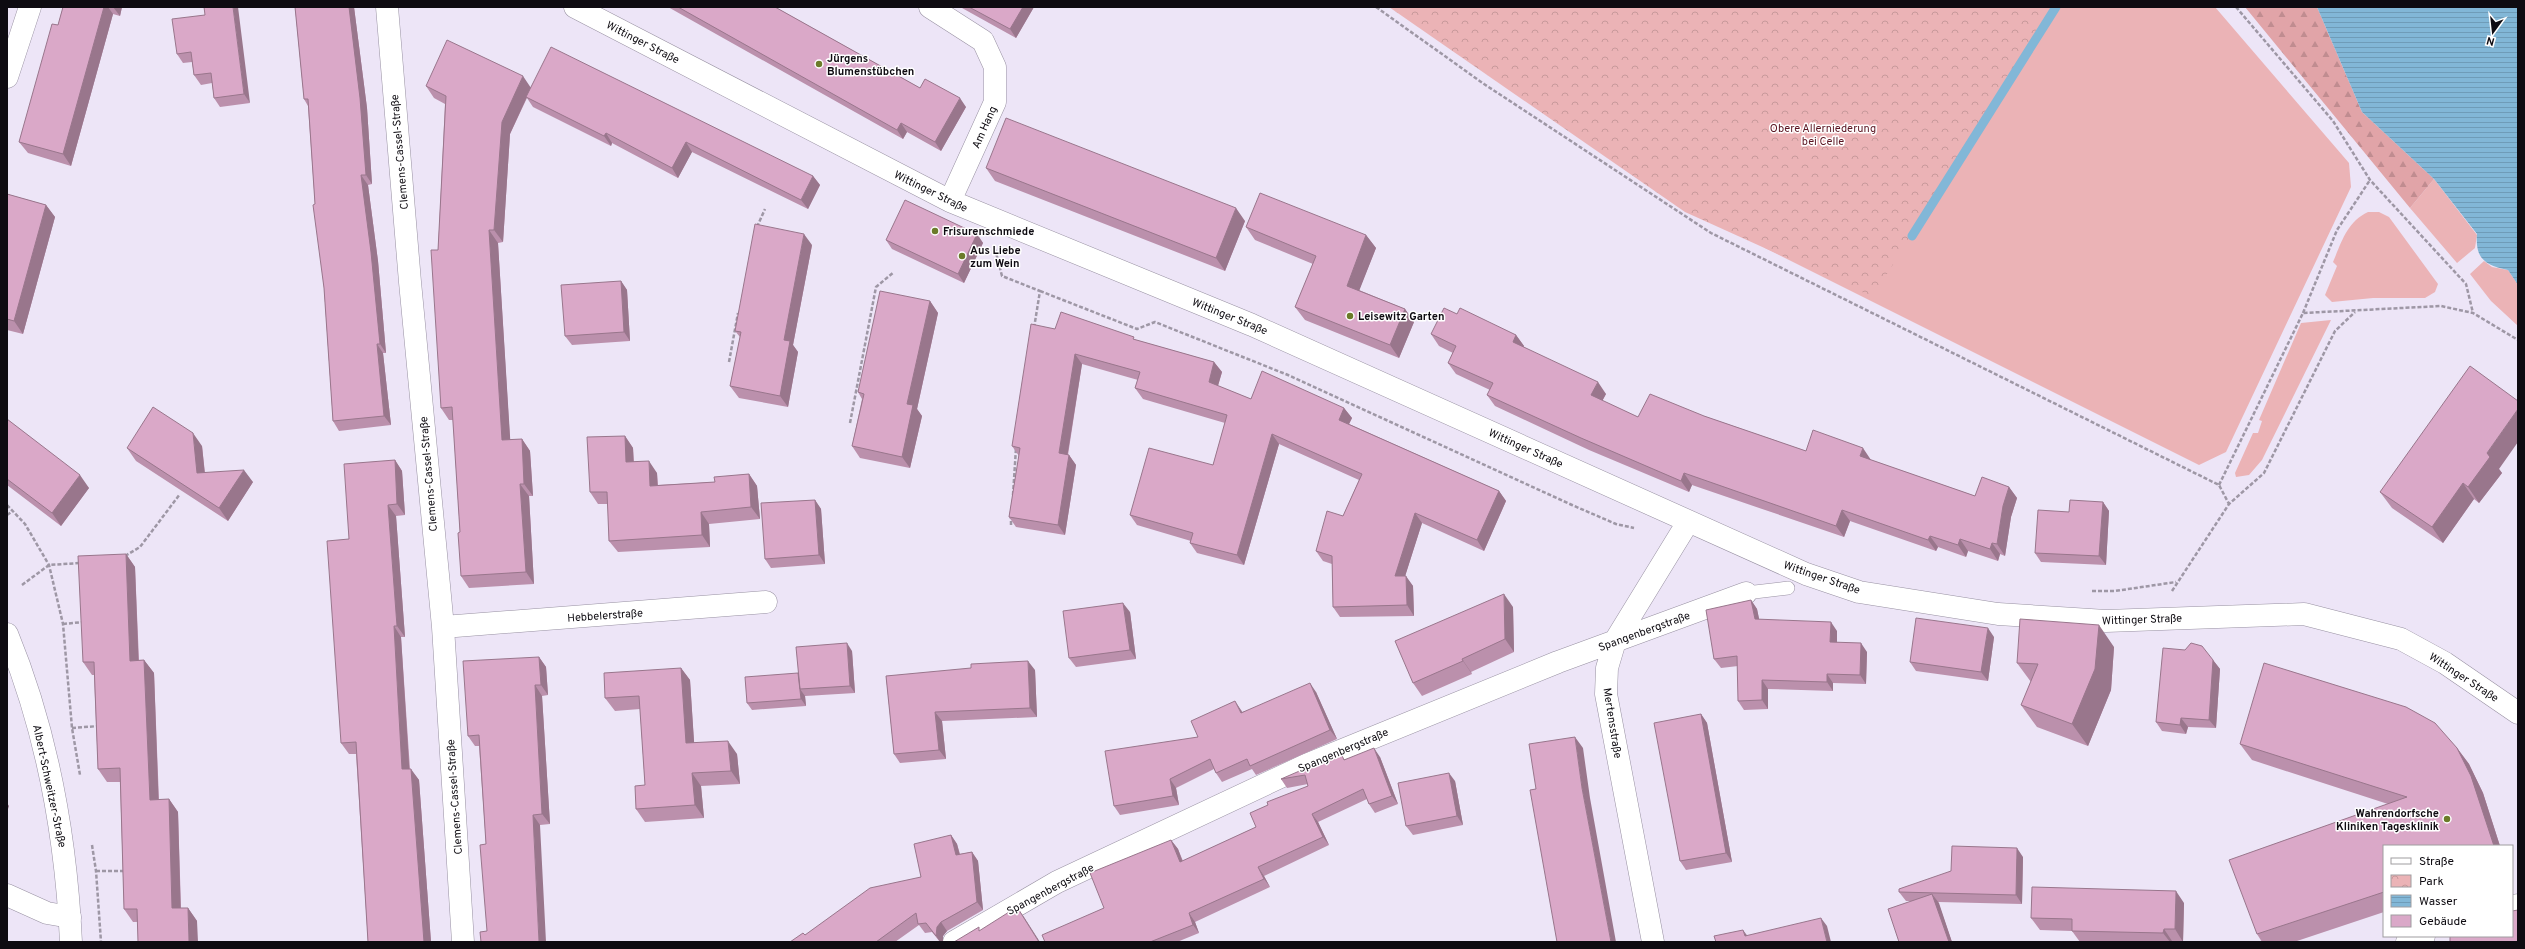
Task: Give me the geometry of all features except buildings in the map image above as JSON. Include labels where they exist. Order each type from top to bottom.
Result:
[{"type":"street","points":[[7,77],[30,7]]},
{"type":"street","name":"Clemens-Cassel-Straße","points":[[387,7],[411,290],[443,628],[463,942]]},
{"type":"street","name":"Wittinger Straße","points":[[575,7],[950,202],[1252,325],[1682,530],[1859,592],[1998,614],[2106,621],[2304,614],[2401,639],[2445,663],[2518,713]]},
{"type":"street","name":"Am Hang","points":[[930,7],[983,41],[995,67],[995,102],[950,202]]},
{"type":"street","name":"Mertensstraße","points":[[1653,942],[1606,694],[1606,668],[1615,641],[1682,530]]},
{"type":"street","name":"Spangenbergstraße","points":[[954,942],[1057,882],[1306,765],[1615,641],[1746,593]]},
{"type":"street","name":"Hebbelerstraße","points":[[443,628],[766,602]]},
{"type":"street","name":"Albert-Schweitzer-Straße","points":[[7,634],[21,668],[50,780],[64,851],[72,942]]},
{"type":"street","points":[[7,895],[47,913],[70,916]]},
{"type":"street","points":[[2407,942],[2421,937]]},
{"type":"lane","points":[[1746,593],[1788,588]]},
{"type":"path","points":[[1376,7],[1484,84],[1711,233],[2219,485],[2229,504]]},
{"type":"path","points":[[2236,7],[2333,121],[2370,180],[2466,284],[2473,313]]},
{"type":"path","points":[[2219,485],[2303,313],[2337,230],[2370,180]]},
{"type":"path","points":[[754,234],[765,209]]},
{"type":"path","points":[[1001,223],[994,246],[1002,276],[1137,329],[1155,322],[1288,375],[1616,524],[1682,530]]},
{"type":"path","points":[[850,422],[876,287],[894,272]]},
{"type":"path","points":[[1033,336],[1040,291]]},
{"type":"path","points":[[2303,313],[2356,312],[2441,306],[2473,313],[2518,340]]},
{"type":"path","points":[[729,362],[739,309]]},
{"type":"path","points":[[2091,591],[2115,591],[2176,582],[2229,504],[2264,473],[2335,331],[2356,312]]},
{"type":"path","points":[[1013,496],[1016,444]]},
{"type":"path","points":[[122,557],[140,548],[180,494]]},
{"type":"path","points":[[7,504],[26,524],[49,565],[63,624],[72,728],[81,781]]},
{"type":"path","points":[[7,515],[13,511]]},
{"type":"path","points":[[1010,525],[1012,511]]},
{"type":"path","points":[[22,585],[49,565],[86,562]]},
{"type":"path","points":[[63,624],[83,622]]},
{"type":"path","points":[[72,728],[98,726]]},
{"type":"path","points":[[91,841],[96,872],[101,942]]},
{"type":"path","points":[[96,872],[126,871]]},
{"type":"green space","name":"Obere Allerniederung bei Celle","points":[[1389,7],[2051,7],[1873,297],[1685,212]]},
{"type":"green space","points":[[1408,7],[2215,7],[2349,163],[2351,187],[2226,452],[2199,465],[1765,248]]},
{"type":"green space","points":[[2245,7],[2317,7],[2362,112],[2434,179],[2410,208]]},
{"type":"green space","points":[[2434,179],[2477,235],[2475,248],[2457,263],[2410,208]]},
{"type":"green space","points":[[2368,212],[2379,212],[2389,217],[2438,284],[2435,292],[2425,298],[2373,298],[2332,302],[2325,295],[2337,266],[2333,262],[2342,240],[2355,221]]},
{"type":"green space","points":[[2484,261],[2492,267],[2508,270],[2518,285],[2518,326],[2491,301],[2470,274]]},
{"type":"green space","points":[[2331,320],[2262,460],[2249,475],[2236,477],[2235,473],[2253,433],[2258,433],[2262,421],[2259,420],[2301,323]]},
{"type":"water","points":[[2317,7],[2518,7],[2518,285],[2508,270],[2493,266],[2483,260],[2478,249],[2477,234],[2434,179],[2362,112]]},
{"type":"waterway","points":[[1912,236],[2056,7]]},
{"type":"place","name":"Jürgens Blumenstübchen","points":[[819,64]]},
{"type":"place","name":"Frisurenschmiede","points":[[935,231]]},
{"type":"place","name":"Aus Liebe zum Wein","points":[[962,256]]},
{"type":"place","name":"Leisewitz Garten","points":[[1350,316]]},
{"type":"place","name":"Wahrendorfsche Kliniken Tagesklinik","points":[[2447,819]]}]
